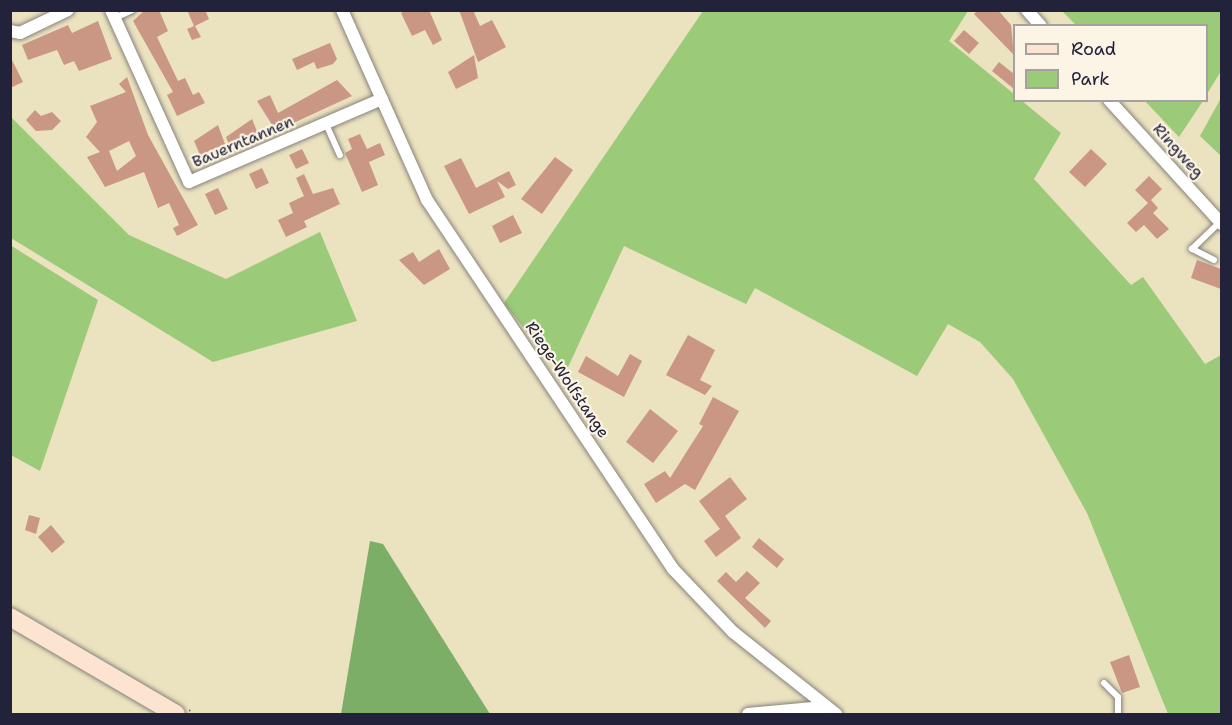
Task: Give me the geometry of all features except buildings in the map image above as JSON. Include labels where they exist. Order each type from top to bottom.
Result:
[{"type":"main road","points":[[10,617],[176,714]]},
{"type":"street","points":[[10,31],[20,33],[68,10]]},
{"type":"street","name":"Riege-Wolfstange","points":[[342,10],[427,200],[673,569],[733,632],[824,707],[836,714]]},
{"type":"street","points":[[1028,10],[1039,24]]},
{"type":"street","name":"Bauerntannen","points":[[112,14],[189,182],[382,99]]},
{"type":"street","name":"Ringweg","points":[[1111,102],[1221,223]]},
{"type":"street","points":[[748,714],[824,707]]},
{"type":"lane","points":[[112,14],[132,10]]},
{"type":"lane","points":[[326,124],[340,155]]},
{"type":"lane","points":[[1214,260],[1192,249],[1221,223]]},
{"type":"lane","points":[[1104,683],[1118,697],[1118,714]]},
{"type":"green space","points":[[703,11],[968,11],[949,41],[1013,93],[1013,102],[1023,102],[1061,133],[1034,179],[1131,285],[1143,277],[1205,364],[1221,355],[1221,714],[1168,714],[1087,513],[1013,379],[980,342],[948,324],[917,376],[755,288],[746,304],[624,246],[563,378],[504,303]]},
{"type":"green space","points":[[1062,11],[1221,11],[1221,71],[1208,92],[1208,24],[1075,24]]},
{"type":"green space","points":[[1221,98],[1221,156],[1200,136]]},
{"type":"green space","points":[[1146,102],[1202,102],[1179,137]]},
{"type":"green space","points":[[11,117],[129,235],[226,279],[320,232],[357,321],[213,362],[11,238]]},
{"type":"green space","points":[[10,245],[98,300],[40,471],[11,455]]},
{"type":"green space","points":[[370,541],[383,544],[490,714],[341,714]]}]
